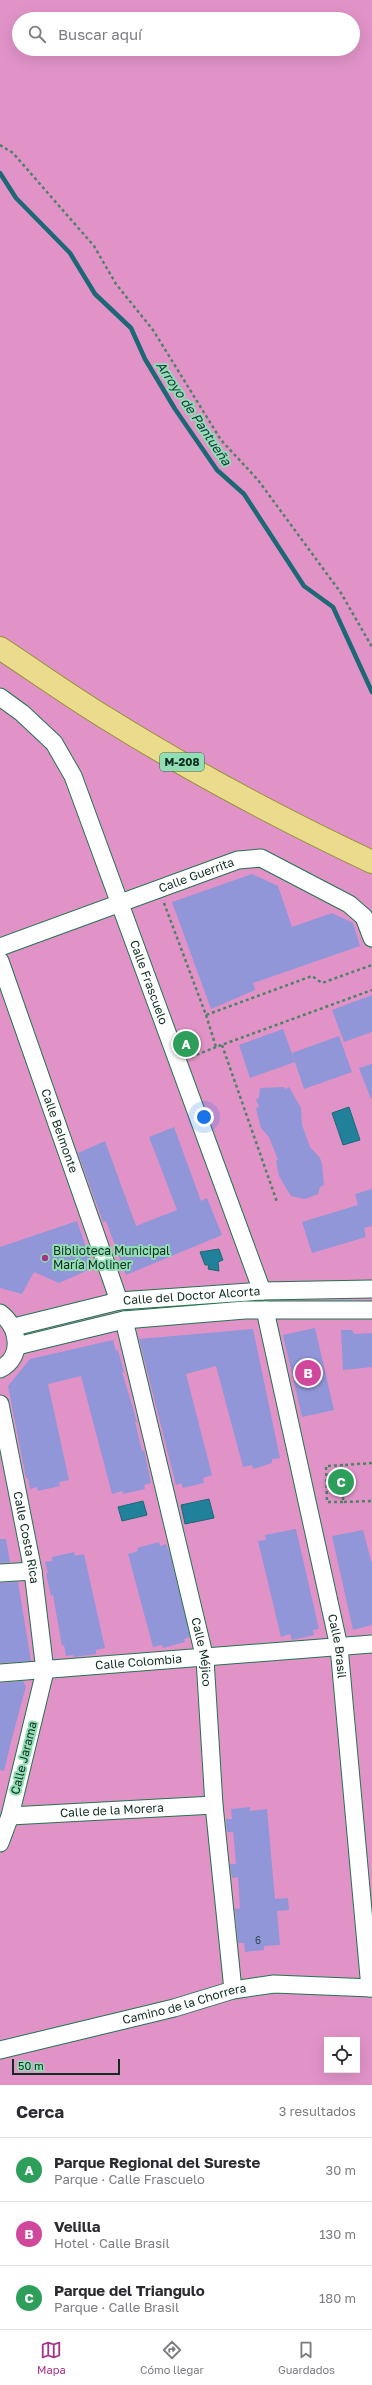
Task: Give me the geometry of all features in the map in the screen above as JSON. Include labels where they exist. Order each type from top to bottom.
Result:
[{"type":"main road","name":"M-208","points":[[0,648],[106,718],[211,778],[333,844],[372,862]]},
{"type":"street","name":"Calle Frascuelo","points":[[0,697],[22,713],[54,743],[73,776],[121,903],[262,1291]]},
{"type":"street","name":"Calle Guerrita","points":[[0,947],[238,860],[261,858],[349,904],[364,917],[372,938]]},
{"type":"street","name":"Calle Belmonte","points":[[0,961],[119,1301]]},
{"type":"street","name":"Calle del Doctor Alcorta","points":[[14,1327],[119,1301],[262,1291],[372,1289]]},
{"type":"street","name":"Calle del Doctor Alcorta","points":[[17,1346],[124,1320],[265,1310],[372,1310]]},
{"type":"street","name":"Calle Brasil","points":[[265,1310],[339,1647],[371,1988]]},
{"type":"street","points":[[0,1313],[14,1327],[17,1346],[12,1358],[0,1369]]},
{"type":"street","name":"Calle Méjico","points":[[124,1320],[205,1659],[214,1805],[233,1990]]},
{"type":"street","name":"Calle Costa Rica","points":[[0,1404],[33,1571],[46,1671]]},
{"type":"street","points":[[0,1573],[33,1571]]},
{"type":"street","name":"Calle Colombia","points":[[0,1673],[205,1659],[372,1644]]},
{"type":"street","name":"Calle Jarama","points":[[0,1843],[10,1816],[46,1671]]},
{"type":"street","name":"Calle de la Morera","points":[[10,1816],[214,1805]]},
{"type":"street","name":"Camino de la Chorrera","points":[[0,2050],[174,2008],[233,1990],[274,1984],[371,1988]]},
{"type":"path","points":[[0,145],[13,153],[94,246],[116,284],[153,330],[221,440],[258,480],[341,593],[372,647]]},
{"type":"path","points":[[159,889],[206,1015],[216,1047]]},
{"type":"path","points":[[206,1015],[312,976],[322,983],[372,965]]},
{"type":"path","points":[[178,1061],[372,990]]},
{"type":"path","points":[[222,1045],[277,1202]]},
{"type":"path","points":[[372,1463],[326,1466],[327,1502],[372,1501]]},
{"type":"path","points":[[343,1502],[344,1465]]},
{"type":"path","points":[[322,1487],[326,1486]]},
{"type":"shaded area","points":[[0,0],[372,0],[372,2085],[0,2085]]},
{"type":"water","points":[[349,1107],[360,1140],[343,1145],[332,1113]]},
{"type":"water","points":[[219,1249],[223,1260],[218,1262],[219,1271],[208,1269],[209,1265],[205,1265],[200,1252]]},
{"type":"water","points":[[209,1499],[214,1518],[185,1524],[181,1505]]},
{"type":"water","points":[[143,1501],[147,1515],[122,1521],[118,1507]]},
{"type":"building","points":[[252,874],[278,886],[292,927],[332,913],[353,923],[360,946],[253,983],[255,990],[211,1009],[172,902]]},
{"type":"building","points":[[372,995],[372,1032],[344,1042],[332,1010]]},
{"type":"building","points":[[283,1029],[295,1062],[250,1078],[239,1045]]},
{"type":"building","points":[[339,1036],[352,1072],[304,1089],[292,1053]]},
{"type":"building","points":[[372,1064],[372,1099],[371,1099],[359,1068]]},
{"type":"building","points":[[283,1087],[285,1089],[289,1087],[301,1108],[302,1125],[310,1147],[320,1158],[322,1164],[324,1185],[320,1187],[318,1194],[305,1199],[291,1196],[279,1176],[276,1161],[278,1160],[269,1137],[261,1128],[256,1108],[259,1107],[256,1099],[259,1098],[260,1088]]},
{"type":"building","points":[[174,1127],[201,1201],[207,1198],[222,1235],[126,1275],[106,1221],[103,1222],[78,1153],[105,1141],[136,1226],[177,1210],[149,1137]]},
{"type":"building","points":[[372,1189],[372,1226],[364,1228],[366,1237],[312,1253],[302,1222],[358,1205],[355,1194]]},
{"type":"building","name":"Biblioteca Municipal María Moliner","points":[[77,1221],[93,1268],[59,1283],[34,1272],[22,1294],[0,1288],[0,1247]]},
{"type":"building","points":[[315,1328],[334,1410],[302,1417],[283,1335]]},
{"type":"building","points":[[253,1329],[280,1458],[272,1459],[272,1463],[253,1469],[252,1465],[243,1467],[216,1366],[186,1374],[212,1475],[203,1478],[204,1483],[183,1488],[181,1483],[176,1485],[139,1339]]},
{"type":"building","points":[[341,1330],[352,1330],[354,1334],[372,1333],[372,1367],[343,1370]]},
{"type":"building","points":[[113,1340],[116,1351],[118,1350],[124,1372],[122,1372],[137,1422],[135,1422],[142,1451],[144,1450],[151,1483],[144,1485],[145,1489],[123,1494],[122,1491],[112,1494],[81,1376],[48,1384],[69,1480],[59,1482],[60,1486],[38,1491],[37,1487],[30,1489],[28,1478],[26,1478],[8,1386],[30,1359]]},
{"type":"building","points":[[296,1529],[319,1629],[313,1630],[314,1635],[292,1640],[290,1634],[281,1637],[258,1541],[266,1540],[265,1535]]},
{"type":"building","points":[[363,1530],[372,1564],[372,1625],[353,1630],[332,1536]]},
{"type":"building","points":[[0,1539],[6,1539],[10,1562],[0,1563]]},
{"type":"building","points":[[159,1542],[160,1546],[166,1544],[170,1554],[190,1637],[184,1639],[185,1642],[163,1648],[162,1645],[153,1647],[128,1554],[138,1551],[137,1548]]},
{"type":"building","points":[[74,1552],[75,1556],[84,1554],[105,1648],[96,1650],[96,1654],[74,1657],[73,1655],[66,1656],[64,1645],[62,1646],[53,1595],[51,1596],[46,1574],[48,1573],[45,1562],[52,1561],[52,1557]]},
{"type":"building","points":[[18,1582],[31,1661],[0,1663],[0,1583]]},
{"type":"building","points":[[23,1681],[26,1686],[4,1771],[0,1770],[0,1683]]},
{"type":"building","points":[[250,1807],[250,1811],[267,1809],[275,1899],[288,1898],[289,1910],[277,1911],[280,1945],[264,1946],[264,1950],[245,1952],[244,1943],[238,1943],[235,1909],[240,1908],[238,1877],[232,1878],[230,1864],[236,1864],[234,1841],[233,1832],[227,1832],[226,1819],[232,1819],[231,1809]]},
{"type":"waterway","name":"Arroyo de Pantueña","points":[[0,173],[16,198],[70,253],[95,294],[131,328],[145,359],[175,409],[217,470],[244,494],[304,586],[333,607],[372,692]]},
{"type":"place","name":"Parque Regional del Sureste","points":[[186,1044]]},
{"type":"place","name":"Biblioteca Municipal María Moliner","points":[[45,1258]]},
{"type":"place","name":"Velilla","points":[[308,1373]]},
{"type":"place","name":"Parque del Triangulo","points":[[341,1482]]}]
